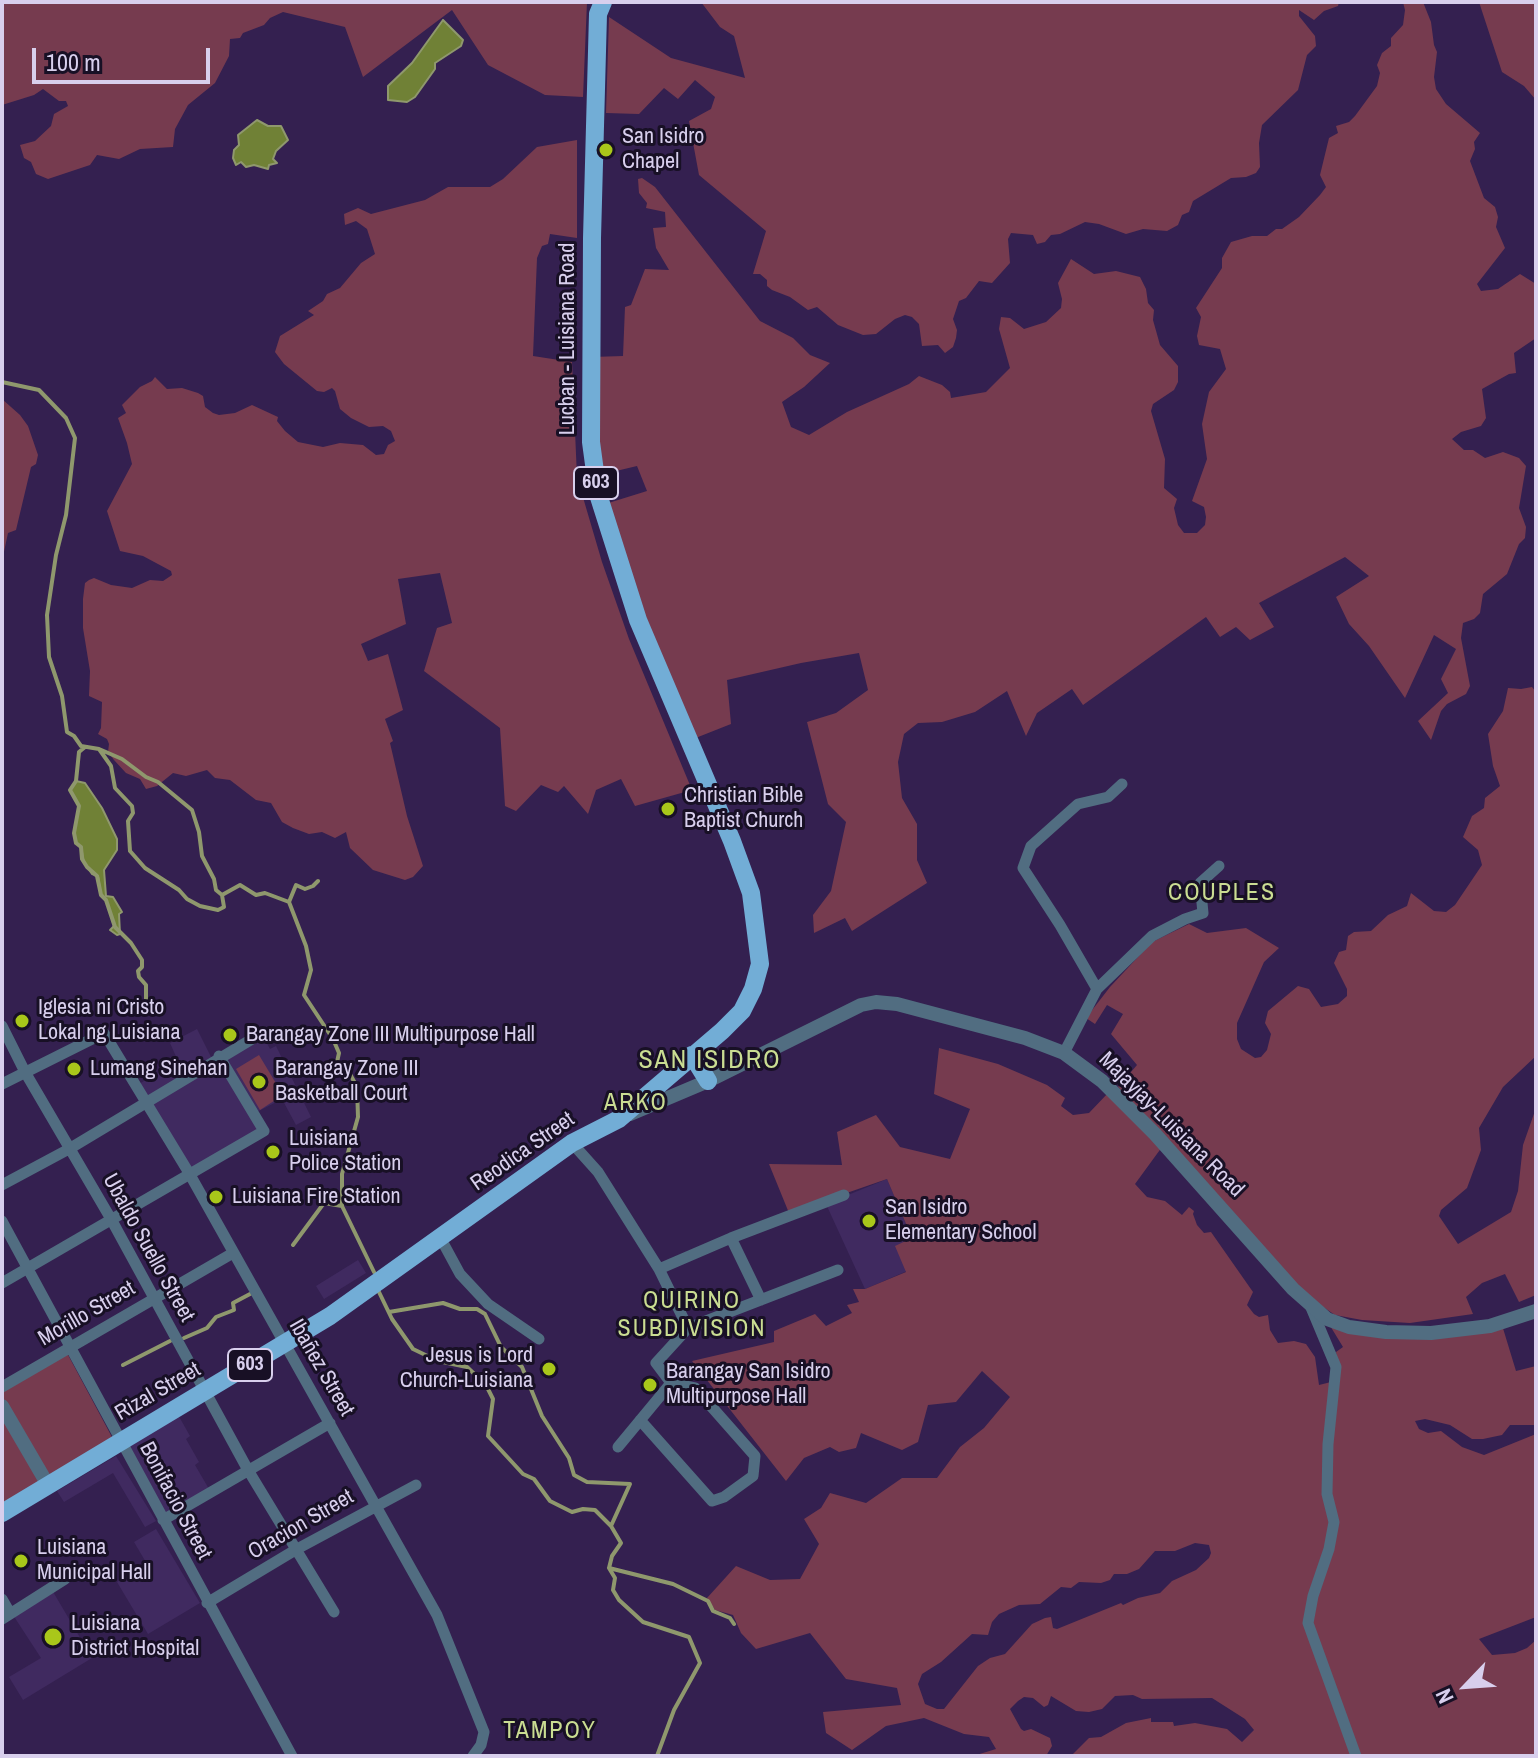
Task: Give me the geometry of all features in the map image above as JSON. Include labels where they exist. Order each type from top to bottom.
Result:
[{"type":"main road","name":"Lucban - Luisiana Road","points":[[603,2],[598,14],[592,194],[591,442],[598,494],[638,620],[751,893],[757,936]]},
{"type":"main road","name":"Reodica Street","points":[[376,1285],[572,1143],[619,1119],[722,1031],[742,1011],[753,989],[760,964],[757,936]]},
{"type":"main road","points":[[692,1055],[708,1081]]},
{"type":"main road","name":"Rizal Street","points":[[2,1513],[205,1393],[376,1285]]},
{"type":"street","points":[[1097,989],[1023,868],[1031,846],[1078,804],[1108,797],[1122,784]]},
{"type":"street","points":[[1064,1053],[1097,989],[1152,936],[1203,913],[1200,883],[1219,866]]},
{"type":"street","name":"Majayjay-Luisiana Road","points":[[619,1119],[708,1081],[861,1005],[876,1002],[938,1014],[1025,1038],[1064,1053],[1102,1081],[1155,1134],[1293,1289],[1327,1319],[1349,1327],[1416,1333],[1490,1326],[1536,1311]]},
{"type":"street","name":"Ubaldo Suello Street","points":[[2,1026],[248,1470],[334,1612]]},
{"type":"street","name":"Ibañez Street","points":[[25,1072],[104,1033],[189,1173],[437,1615],[484,1732],[481,1745],[473,1756]]},
{"type":"street","points":[[2,1185],[69,1149],[219,1056],[262,1033]]},
{"type":"street","points":[[2,1283],[264,1131],[219,1056]]},
{"type":"street","points":[[2,1084],[25,1072]]},
{"type":"street","points":[[572,1143],[598,1172],[659,1269],[688,1328]]},
{"type":"street","points":[[659,1269],[844,1195]]},
{"type":"street","name":"Bonifacio Street","points":[[2,1221],[292,1756]]},
{"type":"street","points":[[731,1238],[761,1300]]},
{"type":"street","points":[[441,1239],[460,1274],[488,1304],[539,1339]]},
{"type":"street","name":"Morillo Street","points":[[2,1387],[233,1253]]},
{"type":"street","points":[[640,1420],[712,1501],[724,1497],[753,1476],[755,1456],[695,1388],[671,1383],[656,1363],[688,1328],[838,1270]]},
{"type":"street","points":[[1310,1304],[1336,1367],[1327,1494],[1334,1522],[1308,1623],[1356,1756]]},
{"type":"street","points":[[618,1447],[671,1383]]},
{"type":"street","points":[[2,1406],[48,1485]]},
{"type":"street","points":[[163,1520],[330,1423]]},
{"type":"street","name":"Oracion Street","points":[[207,1603],[297,1549],[416,1485]]},
{"type":"street","points":[[2,1599],[6,1616],[65,1579]]},
{"type":"shaded area","points":[[2,2],[587,2],[583,97],[545,95],[488,65],[452,10],[363,77],[345,27],[283,12],[264,25],[243,33],[240,38],[230,39],[229,56],[215,83],[188,105],[175,129],[173,147],[140,149],[119,159],[97,155],[90,165],[48,179],[36,174],[31,162],[24,158],[20,145],[35,141],[51,126],[54,114],[68,106],[66,101],[59,101],[43,89],[2,105]]},
{"type":"shaded area","points":[[701,2],[1339,2],[1338,6],[1324,11],[1314,20],[1299,10],[1299,16],[1315,36],[1316,46],[1307,55],[1298,90],[1262,125],[1260,167],[1256,173],[1231,178],[1193,201],[1189,212],[1182,215],[1178,225],[1167,231],[1143,229],[1126,234],[1085,222],[1037,244],[1033,235],[1011,233],[1008,239],[1010,263],[992,283],[979,281],[966,298],[959,301],[953,319],[956,338],[953,347],[945,353],[938,345],[922,346],[919,324],[912,317],[905,315],[876,334],[863,335],[838,325],[817,307],[808,310],[790,297],[772,290],[760,274],[753,274],[766,231],[699,175],[689,121],[711,109],[715,97],[695,80],[678,99],[664,88],[639,114],[606,113],[609,17],[671,58],[745,78],[734,36],[720,27]]},
{"type":"shaded area","points":[[1403,2],[1423,2],[1437,52],[1436,89],[1446,104],[1480,133],[1474,142],[1475,149],[1470,161],[1484,198],[1495,207],[1498,217],[1496,227],[1505,248],[1477,284],[1481,291],[1498,289],[1520,274],[1536,284],[1536,338],[1514,353],[1516,373],[1482,389],[1486,418],[1481,426],[1461,432],[1452,439],[1464,450],[1473,450],[1485,458],[1503,452],[1519,458],[1526,466],[1519,508],[1526,527],[1525,538],[1519,544],[1507,574],[1483,594],[1480,613],[1463,623],[1461,638],[1470,686],[1466,694],[1447,704],[1441,711],[1431,740],[1418,721],[1448,693],[1441,679],[1456,649],[1434,635],[1405,698],[1369,646],[1349,624],[1336,597],[1369,576],[1345,557],[1259,603],[1274,627],[1250,640],[1236,627],[1220,637],[1206,617],[1083,705],[1072,689],[1037,713],[1026,736],[1007,691],[975,712],[942,722],[918,723],[904,734],[898,762],[902,798],[917,824],[917,860],[927,883],[852,931],[845,918],[814,933],[813,915],[831,891],[846,822],[828,804],[807,722],[836,713],[868,690],[859,653],[727,680],[731,724],[688,741],[602,505],[647,491],[637,466],[595,476],[592,357],[623,356],[625,307],[631,305],[645,269],[669,270],[656,248],[653,228],[666,227],[665,212],[646,208],[647,203],[639,193],[638,179],[642,178],[655,187],[760,321],[793,338],[810,355],[830,363],[782,402],[791,427],[809,435],[919,376],[942,385],[950,392],[951,398],[986,392],[1010,368],[999,329],[1001,317],[1010,318],[1024,329],[1046,322],[1061,308],[1058,283],[1071,259],[1094,274],[1116,271],[1140,277],[1148,303],[1154,310],[1153,320],[1160,345],[1178,366],[1178,382],[1174,390],[1153,404],[1151,411],[1165,459],[1164,488],[1177,499],[1174,508],[1178,525],[1184,533],[1197,533],[1205,525],[1206,517],[1204,507],[1192,501],[1207,459],[1202,424],[1209,392],[1226,369],[1220,349],[1199,345],[1197,336],[1201,317],[1196,308],[1222,268],[1222,258],[1231,242],[1252,236],[1267,236],[1276,229],[1282,229],[1299,217],[1326,187],[1320,175],[1329,138],[1338,133],[1336,126],[1349,122],[1355,116],[1377,86],[1380,73],[1377,65],[1382,53],[1391,46],[1391,38],[1403,25]]},
{"type":"shaded area","points":[[1479,2],[1536,2],[1536,100],[1524,86],[1502,72]]},
{"type":"shaded area","points":[[443,20],[463,40],[461,46],[435,63],[435,69],[415,97],[407,102],[388,100],[388,86],[412,63]]},
{"type":"shaded area","points":[[257,120],[268,126],[281,126],[288,140],[276,151],[273,159],[277,163],[269,165],[268,169],[254,165],[246,167],[241,162],[236,165],[233,158],[234,150],[239,145],[238,135]]},
{"type":"shaded area","points":[[577,140],[577,238],[550,234],[548,244],[542,246],[537,258],[533,356],[572,362],[577,477],[629,639],[692,790],[635,806],[621,779],[596,790],[588,814],[564,786],[558,792],[541,785],[516,811],[505,806],[500,728],[424,671],[437,628],[452,623],[440,573],[398,579],[406,624],[361,644],[368,661],[388,654],[403,710],[385,719],[393,741],[390,743],[407,816],[423,866],[413,877],[405,880],[373,870],[350,848],[346,832],[335,838],[322,832],[309,834],[293,828],[282,822],[271,803],[256,800],[230,780],[215,778],[207,770],[186,776],[173,773],[157,786],[146,789],[140,779],[126,773],[114,760],[108,752],[107,739],[98,734],[102,702],[89,696],[90,671],[83,628],[85,583],[89,580],[94,578],[111,585],[132,588],[150,580],[163,581],[172,575],[171,571],[143,556],[120,551],[107,511],[132,464],[118,418],[126,413],[122,405],[155,377],[167,389],[182,388],[198,393],[203,396],[205,407],[219,415],[235,413],[252,405],[278,417],[277,421],[285,431],[298,442],[323,447],[340,443],[363,445],[376,455],[384,454],[388,445],[395,441],[391,431],[383,426],[369,427],[351,418],[340,409],[332,388],[317,391],[284,364],[275,352],[280,336],[314,315],[308,311],[323,301],[327,294],[340,288],[361,263],[375,254],[367,229],[356,221],[345,225],[344,214],[358,208],[371,214],[425,200],[448,187],[490,187],[537,147]]},
{"type":"shaded area","points":[[2,399],[28,426],[38,455],[36,464],[31,467],[16,530],[8,533],[2,561]]},
{"type":"shaded area","points":[[1532,687],[1536,692],[1536,1056],[1503,1087],[1479,1128],[1481,1150],[1467,1188],[1441,1210],[1439,1216],[1458,1244],[1511,1212],[1518,1191],[1523,1145],[1536,1108],[1536,1295],[1519,1302],[1505,1274],[1482,1283],[1466,1297],[1473,1314],[1410,1323],[1335,1315],[1307,1296],[1118,1087],[1137,1065],[1111,1034],[1123,1014],[1107,1005],[1095,1024],[1086,1018],[1152,942],[1189,924],[1207,933],[1246,928],[1279,948],[1264,962],[1237,1023],[1237,1039],[1241,1049],[1255,1058],[1261,1057],[1267,1050],[1271,1034],[1265,1023],[1268,1011],[1298,986],[1309,989],[1321,1007],[1338,1004],[1347,996],[1347,989],[1334,963],[1339,952],[1346,950],[1348,936],[1354,932],[1371,931],[1388,915],[1407,906],[1411,893],[1434,911],[1446,912],[1455,905],[1482,865],[1478,850],[1463,837],[1472,816],[1484,808],[1485,798],[1500,786],[1488,734],[1503,711],[1508,688]]},
{"type":"shaded area","points":[[76,781],[85,783],[117,839],[117,850],[104,870],[106,896],[113,897],[122,912],[119,914],[120,934],[117,935],[110,930],[114,926],[106,900],[101,895],[98,876],[92,874],[84,862],[81,847],[76,843],[74,833],[79,806],[70,790]]},
{"type":"shaded area","points":[[197,1029],[212,1059],[262,1034],[270,1049],[276,1046],[311,1117],[296,1125],[282,1099],[253,1114],[262,1129],[189,1170],[139,1084],[178,1061],[170,1043]]},
{"type":"shaded area","points":[[939,1048],[998,1064],[1047,1085],[1065,1098],[1061,1106],[1073,1115],[1089,1113],[1109,1092],[1162,1147],[1135,1184],[1147,1197],[1165,1201],[1182,1215],[1189,1207],[1194,1211],[1197,1225],[1204,1233],[1211,1232],[1253,1292],[1247,1305],[1259,1317],[1268,1315],[1270,1330],[1278,1343],[1294,1341],[1306,1344],[1315,1357],[1319,1385],[1339,1380],[1336,1352],[1343,1347],[1329,1324],[1353,1330],[1502,1325],[1516,1371],[1536,1366],[1536,1425],[1510,1425],[1502,1435],[1472,1439],[1450,1425],[1425,1419],[1415,1421],[1419,1429],[1428,1433],[1441,1431],[1462,1447],[1484,1455],[1536,1434],[1536,1617],[1479,1639],[1492,1655],[1515,1653],[1536,1640],[1536,1756],[1071,1756],[1089,1738],[1101,1737],[1126,1723],[1151,1718],[1151,1722],[1173,1722],[1174,1726],[1195,1723],[1227,1729],[1242,1742],[1254,1730],[1245,1719],[1212,1698],[1142,1699],[1133,1695],[1115,1696],[1102,1709],[1089,1712],[1076,1711],[1051,1696],[1044,1707],[1033,1698],[1024,1697],[1018,1701],[1010,1709],[1021,1729],[1031,1729],[1050,1738],[1052,1746],[1046,1756],[973,1756],[996,1749],[989,1737],[964,1734],[924,1718],[886,1726],[852,1750],[826,1733],[823,1712],[901,1705],[897,1688],[846,1679],[810,1633],[756,1649],[741,1633],[733,1615],[715,1610],[707,1598],[736,1566],[770,1580],[800,1579],[819,1544],[804,1519],[821,1508],[830,1493],[866,1503],[902,1478],[937,1478],[960,1447],[984,1428],[1010,1397],[982,1371],[956,1402],[928,1405],[918,1442],[902,1450],[861,1433],[856,1448],[839,1452],[830,1447],[804,1458],[786,1481],[692,1361],[774,1342],[774,1331],[815,1314],[826,1326],[852,1313],[847,1305],[859,1302],[853,1289],[865,1289],[906,1272],[895,1246],[912,1238],[887,1179],[789,1213],[769,1164],[842,1165],[837,1132],[876,1115],[900,1147],[950,1159],[970,1109],[934,1094]],"holes":[[[1195,1543],[1209,1545],[1209,1558],[1196,1570],[1172,1581],[1160,1593],[1123,1605],[1121,1603],[1057,1629],[1053,1628],[1051,1617],[1032,1624],[1005,1654],[990,1658],[978,1666],[944,1709],[925,1704],[918,1684],[922,1674],[941,1662],[972,1634],[988,1635],[992,1622],[999,1614],[1019,1605],[1040,1604],[1061,1587],[1071,1588],[1079,1582],[1101,1583],[1110,1580],[1114,1574],[1127,1574],[1139,1569],[1155,1551],[1175,1551]]]},
{"type":"shaded area","name":"Barangay Zone III Basketball Court","points":[[259,1055],[283,1095],[260,1110],[236,1069]]},
{"type":"shaded area","name":"San Isidro Elementary School","points":[[887,1179],[912,1238],[907,1271],[865,1289],[826,1204]]},
{"type":"shaded area","points":[[358,1260],[366,1273],[324,1299],[316,1286]]},
{"type":"shaded area","points":[[67,1353],[113,1439],[2,1506],[2,1392]]},
{"type":"shaded area","points":[[177,1413],[190,1436],[186,1439],[199,1462],[195,1465],[209,1489],[166,1515],[125,1444]]},
{"type":"shaded area","points":[[116,1456],[156,1521],[145,1527],[113,1473],[64,1502],[57,1491]]},
{"type":"shaded area","points":[[156,1529],[200,1603],[148,1634],[117,1582],[147,1564],[134,1542]]},
{"type":"shaded area","name":"Luisiana District Hospital","points":[[52,1590],[92,1658],[23,1700],[9,1677],[41,1658],[13,1615]]},
{"type":"waterway","points":[[2,382],[39,390],[66,418],[75,438],[66,515],[47,615],[49,657],[62,696],[67,732],[81,746],[99,749],[122,759],[158,782],[192,810],[202,856],[216,890],[222,895],[224,907],[218,910],[187,899],[179,890],[145,868],[130,851],[128,821],[133,813],[132,806],[115,788],[111,766],[99,749]]},
{"type":"waterway","points":[[85,747],[79,752],[76,781],[70,790],[79,806],[74,833],[76,843],[81,847],[82,859],[87,867],[97,876],[101,895],[106,900],[115,927],[142,960],[138,971],[146,985],[144,1004]]},
{"type":"waterway","points":[[318,881],[305,889],[296,885],[289,902],[306,946],[311,970],[304,995],[333,1039],[339,1053],[337,1062],[350,1074],[357,1087],[358,1117],[342,1174],[342,1206],[374,1272]]},
{"type":"waterway","points":[[222,895],[240,885],[256,895],[265,893],[289,902]]},
{"type":"waterway","points":[[293,1245],[324,1203],[342,1206]]},
{"type":"waterway","points":[[378,1290],[392,1319],[413,1349],[438,1361],[467,1367],[486,1385],[493,1399],[488,1436],[523,1474],[534,1479],[550,1501],[572,1512],[595,1510],[611,1526]]},
{"type":"waterway","points":[[184,1338],[207,1328],[216,1317],[234,1310],[233,1303],[250,1294]]},
{"type":"waterway","points":[[389,1312],[443,1303],[460,1309],[477,1309],[485,1314],[501,1347],[522,1367],[542,1416],[569,1458],[574,1475],[587,1482],[630,1484],[611,1526],[621,1543],[612,1556],[609,1568],[673,1584],[708,1601],[713,1611],[730,1618],[734,1624]]},
{"type":"waterway","points":[[123,1365],[170,1341]]},
{"type":"waterway","points":[[609,1568],[615,1578],[613,1590],[619,1600],[643,1622],[689,1637],[700,1663],[674,1710],[657,1756]]},
{"type":"place","name":"San Isidro Chapel","points":[[606,150]]},
{"type":"place","name":"Christian Bible Baptist Church","points":[[668,809]]},
{"type":"place","name":"Iglesia ni Cristo Lokal ng Luisiana","points":[[22,1021]]},
{"type":"place","name":"Barangay Zone III Multipurpose Hall","points":[[230,1035]]},
{"type":"place","name":"Lumang Sinehan","points":[[74,1069]]},
{"type":"place","name":"Barangay Zone III Basketball Court","points":[[259,1082]]},
{"type":"place","name":"Luisiana Police Station","points":[[273,1152]]},
{"type":"place","name":"Luisiana Fire Station","points":[[216,1197]]},
{"type":"place","name":"San Isidro Elementary School","points":[[869,1221]]},
{"type":"place","name":"Jesus is Lord Church-Luisiana","points":[[549,1369]]},
{"type":"place","name":"Barangay San Isidro Multipurpose Hall","points":[[650,1385]]},
{"type":"place","name":"Luisiana Municipal Hall","points":[[21,1561]]},
{"type":"place","name":"Luisiana District Hospital","points":[[53,1637]]},
{"type":"district","name":"COUPLES","points":[[1222,894]]},
{"type":"district","name":"SAN ISIDRO","points":[[710,1061]]},
{"type":"district","name":"ARKO","points":[[636,1104]]},
{"type":"district","name":"QUIRINO SUBDIVISION","points":[[692,1316]]},
{"type":"district","name":"TAMPOY","points":[[550,1732]]}]
